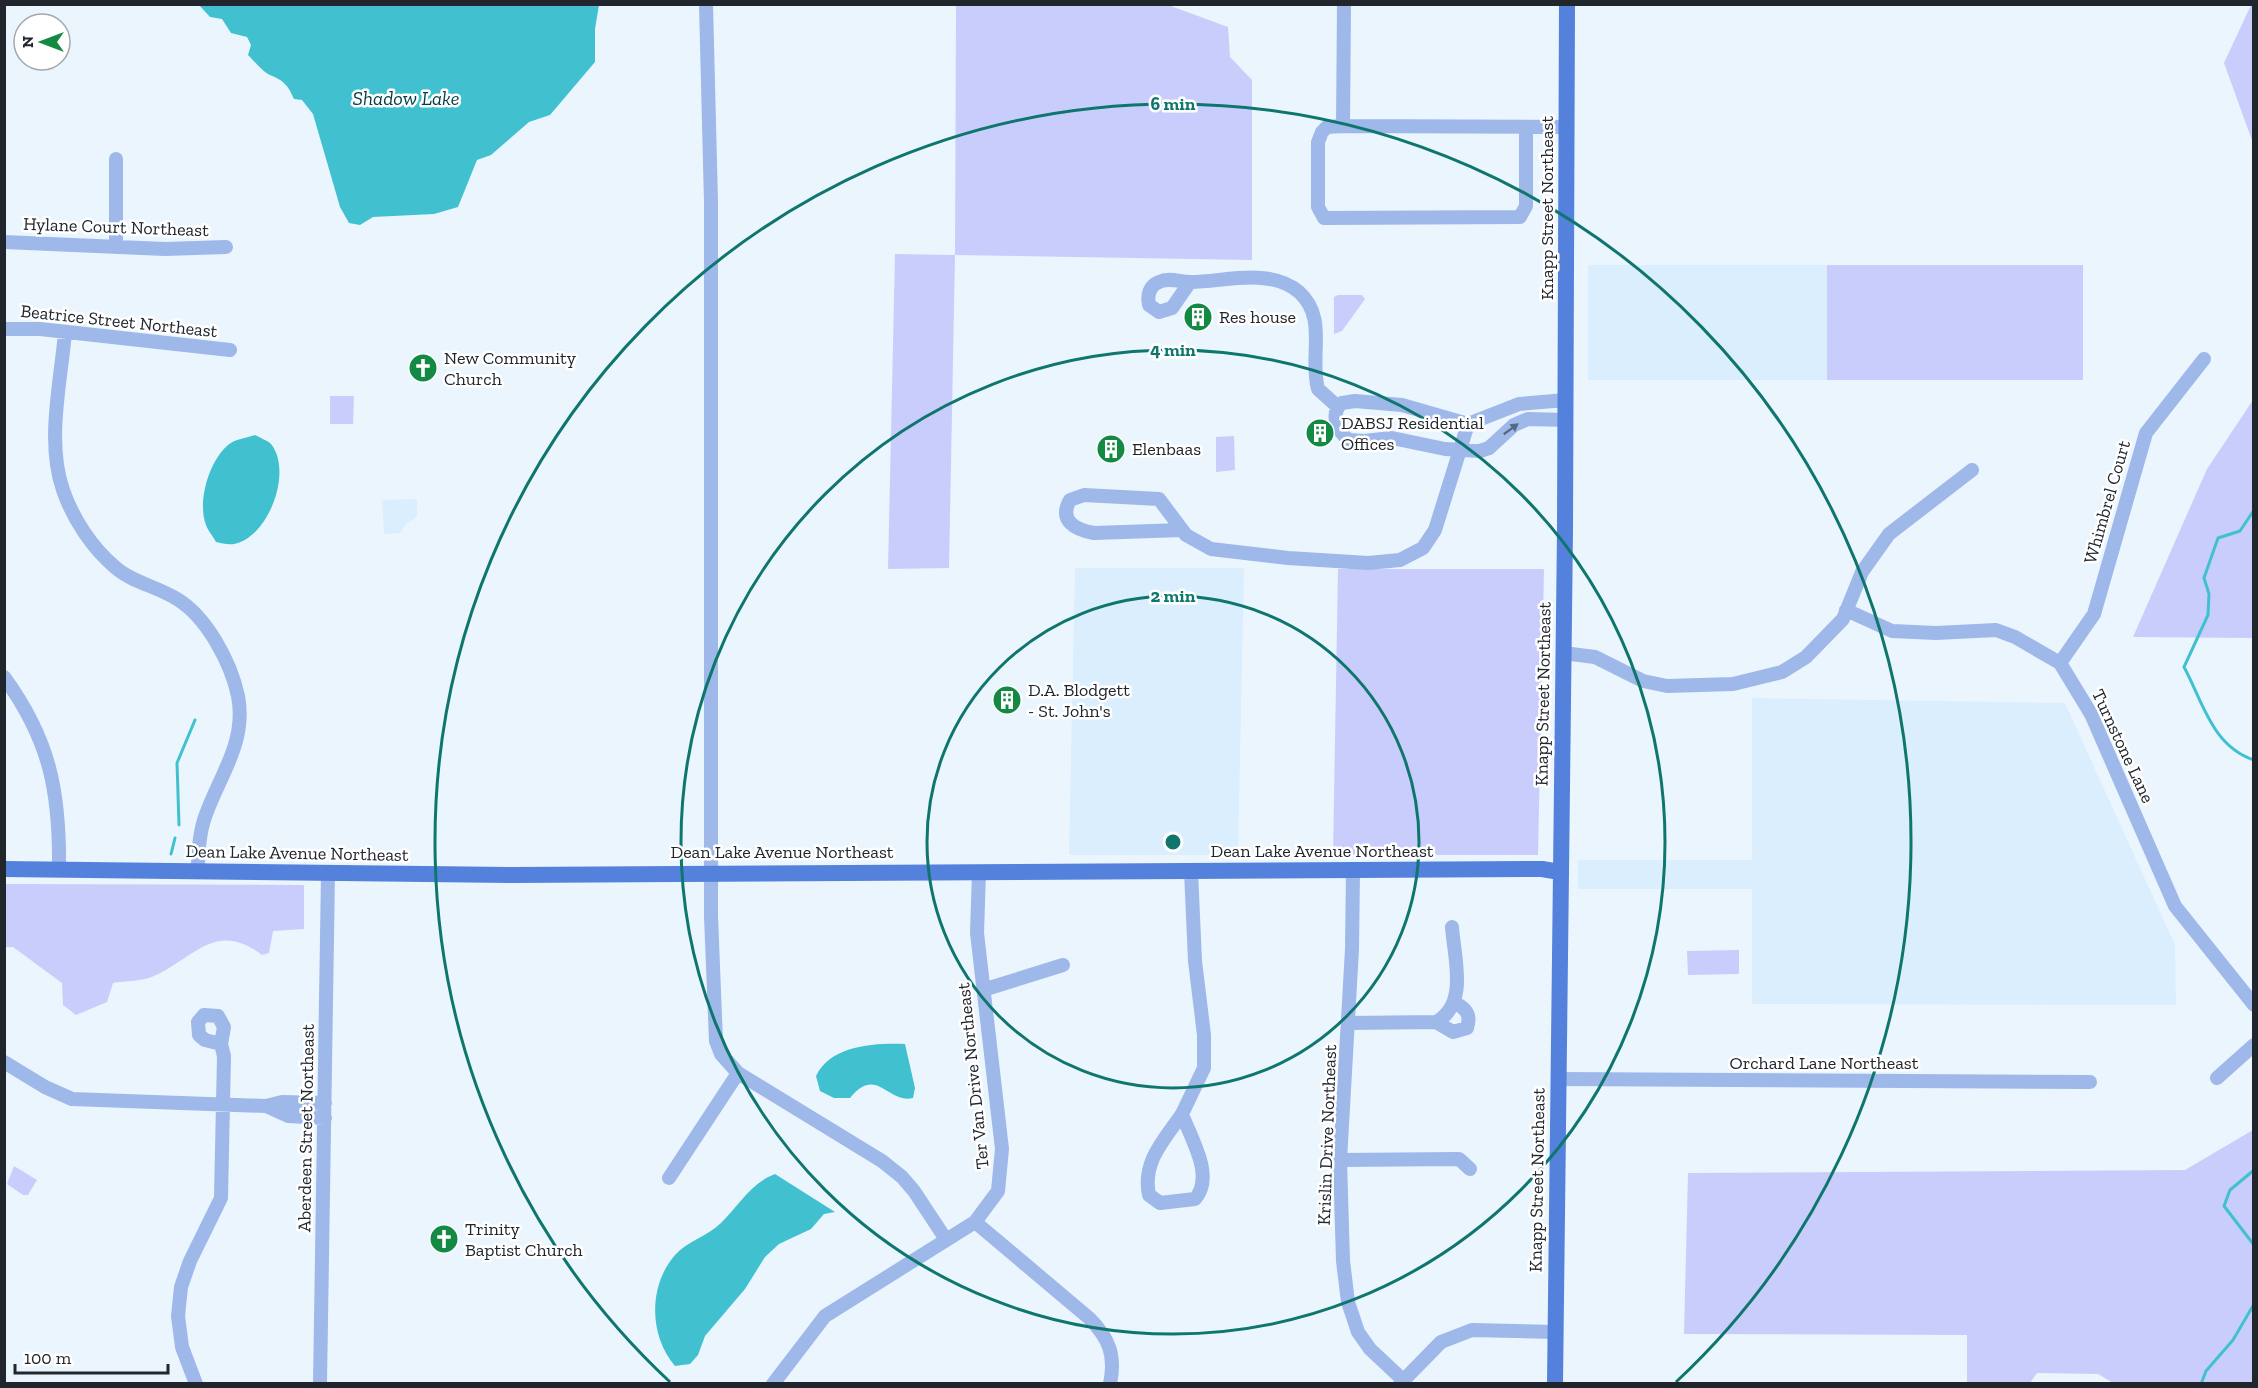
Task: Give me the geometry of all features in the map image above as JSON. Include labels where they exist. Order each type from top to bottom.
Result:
[{"type":"main road","name":"Knapp Street Northeast","points":[[1555,1383],[1566,420],[1567,4]]},
{"type":"main road","name":"Dean Lake Avenue Northeast","points":[[4,869],[510,874],[1353,870],[1560,872]]},
{"type":"street","points":[[705,4],[711,203],[712,872],[716,1041],[722,1054],[738,1073],[882,1161],[902,1177],[945,1238]]},
{"type":"street","points":[[1343,126],[1344,4]]},
{"type":"street","points":[[1526,127],[1526,206],[1520,217],[1328,219],[1322,216],[1318,207],[1318,138],[1328,127],[1343,126],[1567,127]]},
{"type":"street","points":[[116,159],[116,247]]},
{"type":"street","name":"Hylane Court Northeast","points":[[4,242],[116,247],[226,247]]},
{"type":"street","points":[[1190,282],[1231,278],[1272,280],[1283,282],[1300,293],[1315,321],[1318,389],[1338,407]]},
{"type":"street","name":"Beatrice Street Northeast","points":[[4,329],[65,332],[230,350]]},
{"type":"street","points":[[65,332],[56,451],[62,489],[76,519],[93,545],[117,570],[178,600],[219,645],[234,679],[238,700],[239,728],[225,777],[205,818],[198,850],[198,871]]},
{"type":"street","name":"Whimbrel Court","points":[[2060,663],[2094,614],[2146,433],[2204,359]]},
{"type":"street","points":[[1338,407],[1355,400],[1402,405],[1468,424],[1519,404],[1566,400]]},
{"type":"street","points":[[1338,407],[1337,427],[1349,440],[1392,438],[1445,449],[1485,450],[1514,424],[1528,419],[1566,420]]},
{"type":"street","points":[[1182,530],[1094,533],[1081,531],[1072,527],[1066,516],[1066,507],[1070,500],[1084,495],[1159,499],[1182,530],[1211,549],[1288,558],[1368,563],[1400,560],[1423,548],[1435,530],[1468,424]]},
{"type":"street","points":[[1563,653],[1595,657],[1644,681],[1666,686],[1733,684],[1782,672],[1806,657],[1843,619],[1862,572],[1889,534],[1972,470]]},
{"type":"street","name":"Turnstone Lane","points":[[1846,610],[1892,631],[1936,633],[1996,630],[2015,637],[2060,663],[2091,714],[2175,906],[2253,1005]]},
{"type":"street","points":[[4,677],[27,708],[41,739],[51,772],[60,824],[59,869]]},
{"type":"street","name":"Krislin Drive Northeast","points":[[1353,870],[1348,1023],[1340,1160],[1343,1261],[1352,1319],[1370,1348],[1402,1382]]},
{"type":"street","points":[[1182,1114],[1202,1169],[1201,1192],[1195,1199],[1160,1203],[1149,1195],[1146,1180],[1150,1162],[1182,1114],[1204,1068],[1204,1035],[1195,961],[1191,871]]},
{"type":"street","name":"Ter Van Drive Northeast","points":[[773,1383],[825,1316],[945,1238],[975,1222],[998,1191],[1002,1149],[977,933],[979,872]]},
{"type":"street","name":"Aberdeen Street Northeast","points":[[320,1383],[328,873]]},
{"type":"street","points":[[1348,1023],[1436,1022],[1444,1018],[1455,1004],[1457,989],[1452,927]]},
{"type":"street","points":[[983,990],[1063,965]]},
{"type":"street","points":[[1436,1022],[1454,1032],[1467,1028],[1469,1018],[1467,1011],[1455,1004]]},
{"type":"street","points":[[196,1383],[182,1347],[178,1316],[181,1287],[190,1262],[221,1198],[224,1056],[221,1044]]},
{"type":"street","points":[[2217,1078],[2253,1045]]},
{"type":"street","points":[[4,1062],[45,1087],[72,1099],[266,1106],[282,1102],[325,1103]]},
{"type":"street","points":[[669,1178],[738,1073]]},
{"type":"street","name":"Orchard Lane Northeast","points":[[1558,1079],[2090,1082]]},
{"type":"street","points":[[266,1106],[288,1116],[325,1118]]},
{"type":"street","points":[[1340,1160],[1459,1159],[1470,1169]]},
{"type":"street","points":[[975,1222],[1089,1318],[1103,1333],[1112,1352],[1114,1366],[1110,1383]]},
{"type":"street","points":[[1402,1382],[1441,1342],[1472,1330],[1555,1332]]},
{"type":"shaded area","points":[[956,5],[1168,5],[1228,27],[1230,57],[1252,80],[1252,260],[955,255]]},
{"type":"shaded area","points":[[2251,5],[2254,5],[2253,143],[2224,63]]},
{"type":"shaded area","points":[[895,254],[955,255],[949,568],[888,569]]},
{"type":"shaded area","points":[[1588,265],[1827,265],[1827,380],[1588,380]]},
{"type":"shaded area","points":[[1827,265],[2083,265],[2083,380],[1827,380]]},
{"type":"shaded area","points":[[1362,295],[1365,299],[1342,331],[1334,334],[1334,297]]},
{"type":"shaded area","points":[[330,396],[354,396],[353,424],[330,424]]},
{"type":"shaded area","points":[[2253,400],[2253,638],[2133,637],[2207,469]]},
{"type":"shaded area","points":[[1234,436],[1235,470],[1216,472],[1216,437]]},
{"type":"shaded area","points":[[417,499],[417,517],[406,524],[400,533],[384,534],[382,500]]},
{"type":"shaded area","points":[[1075,568],[1244,568],[1238,855],[1069,855]]},
{"type":"shaded area","points":[[1338,569],[1544,569],[1538,855],[1333,855]]},
{"type":"shaded area","points":[[1752,698],[2065,703],[2175,945],[2176,1005],[1752,1004],[1752,889],[1578,889],[1578,860],[1752,860]]},
{"type":"shaded area","points":[[5,884],[304,885],[304,929],[273,931],[269,953],[262,955],[246,945],[231,941],[218,941],[206,945],[150,978],[113,983],[107,1002],[76,1015],[63,1005],[62,983],[13,947],[5,947]]},
{"type":"shaded area","points":[[1739,950],[1739,974],[1688,975],[1687,951]]},
{"type":"shaded area","points":[[2253,1130],[2253,1383],[2115,1384],[2098,1374],[2037,1373],[2030,1383],[1967,1383],[1967,1335],[1684,1334],[1688,1173],[2185,1170]]},
{"type":"shaded area","points":[[14,1166],[37,1180],[28,1195],[23,1195],[7,1184]]},
{"type":"water","name":"Shadow Lake","points":[[199,5],[599,5],[595,29],[595,62],[550,115],[529,122],[491,155],[477,160],[458,207],[434,214],[373,217],[360,225],[349,223],[340,207],[313,114],[302,100],[294,99],[285,84],[264,71],[248,55],[251,45],[247,37],[231,33],[222,19],[210,17]]},
{"type":"water","points":[[255,435],[271,444],[277,456],[278,486],[274,502],[258,529],[247,539],[234,544],[216,542],[207,527],[203,505],[210,471],[228,445]]},
{"type":"water","points":[[880,1044],[905,1044],[915,1088],[913,1098],[896,1096],[875,1085],[859,1089],[850,1098],[834,1098],[820,1091],[816,1076],[832,1058],[854,1048]]},
{"type":"water","points":[[775,1174],[835,1212],[824,1214],[811,1229],[779,1244],[765,1257],[745,1289],[705,1336],[698,1355],[690,1364],[675,1366],[666,1354],[656,1326],[656,1296],[666,1267],[680,1250],[716,1228],[752,1189]]},
{"type":"waterway","points":[[2254,510],[2240,531],[2218,538],[2204,578],[2209,594],[2208,615],[2184,667],[2218,734],[2240,753],[2254,760]]},
{"type":"waterway","points":[[179,825],[177,763],[195,720]]},
{"type":"waterway","points":[[171,854],[175,838]]},
{"type":"waterway","points":[[2254,1170],[2230,1190],[2224,1206],[2254,1245]]},
{"type":"waterway","points":[[2201,1384],[2206,1371],[2233,1340],[2254,1304]]},
{"type":"place","name":"Res house","points":[[1198,317]]},
{"type":"place","name":"New Community Church","points":[[423,368]]},
{"type":"place","name":"DABSJ Residential Offices","points":[[1320,433]]},
{"type":"place","name":"Elenbaas","points":[[1111,449]]},
{"type":"place","name":"D.A. Blodgett - St. John's","points":[[1007,700]]},
{"type":"place","name":"Trinity Baptist Church","points":[[444,1239]]}]
